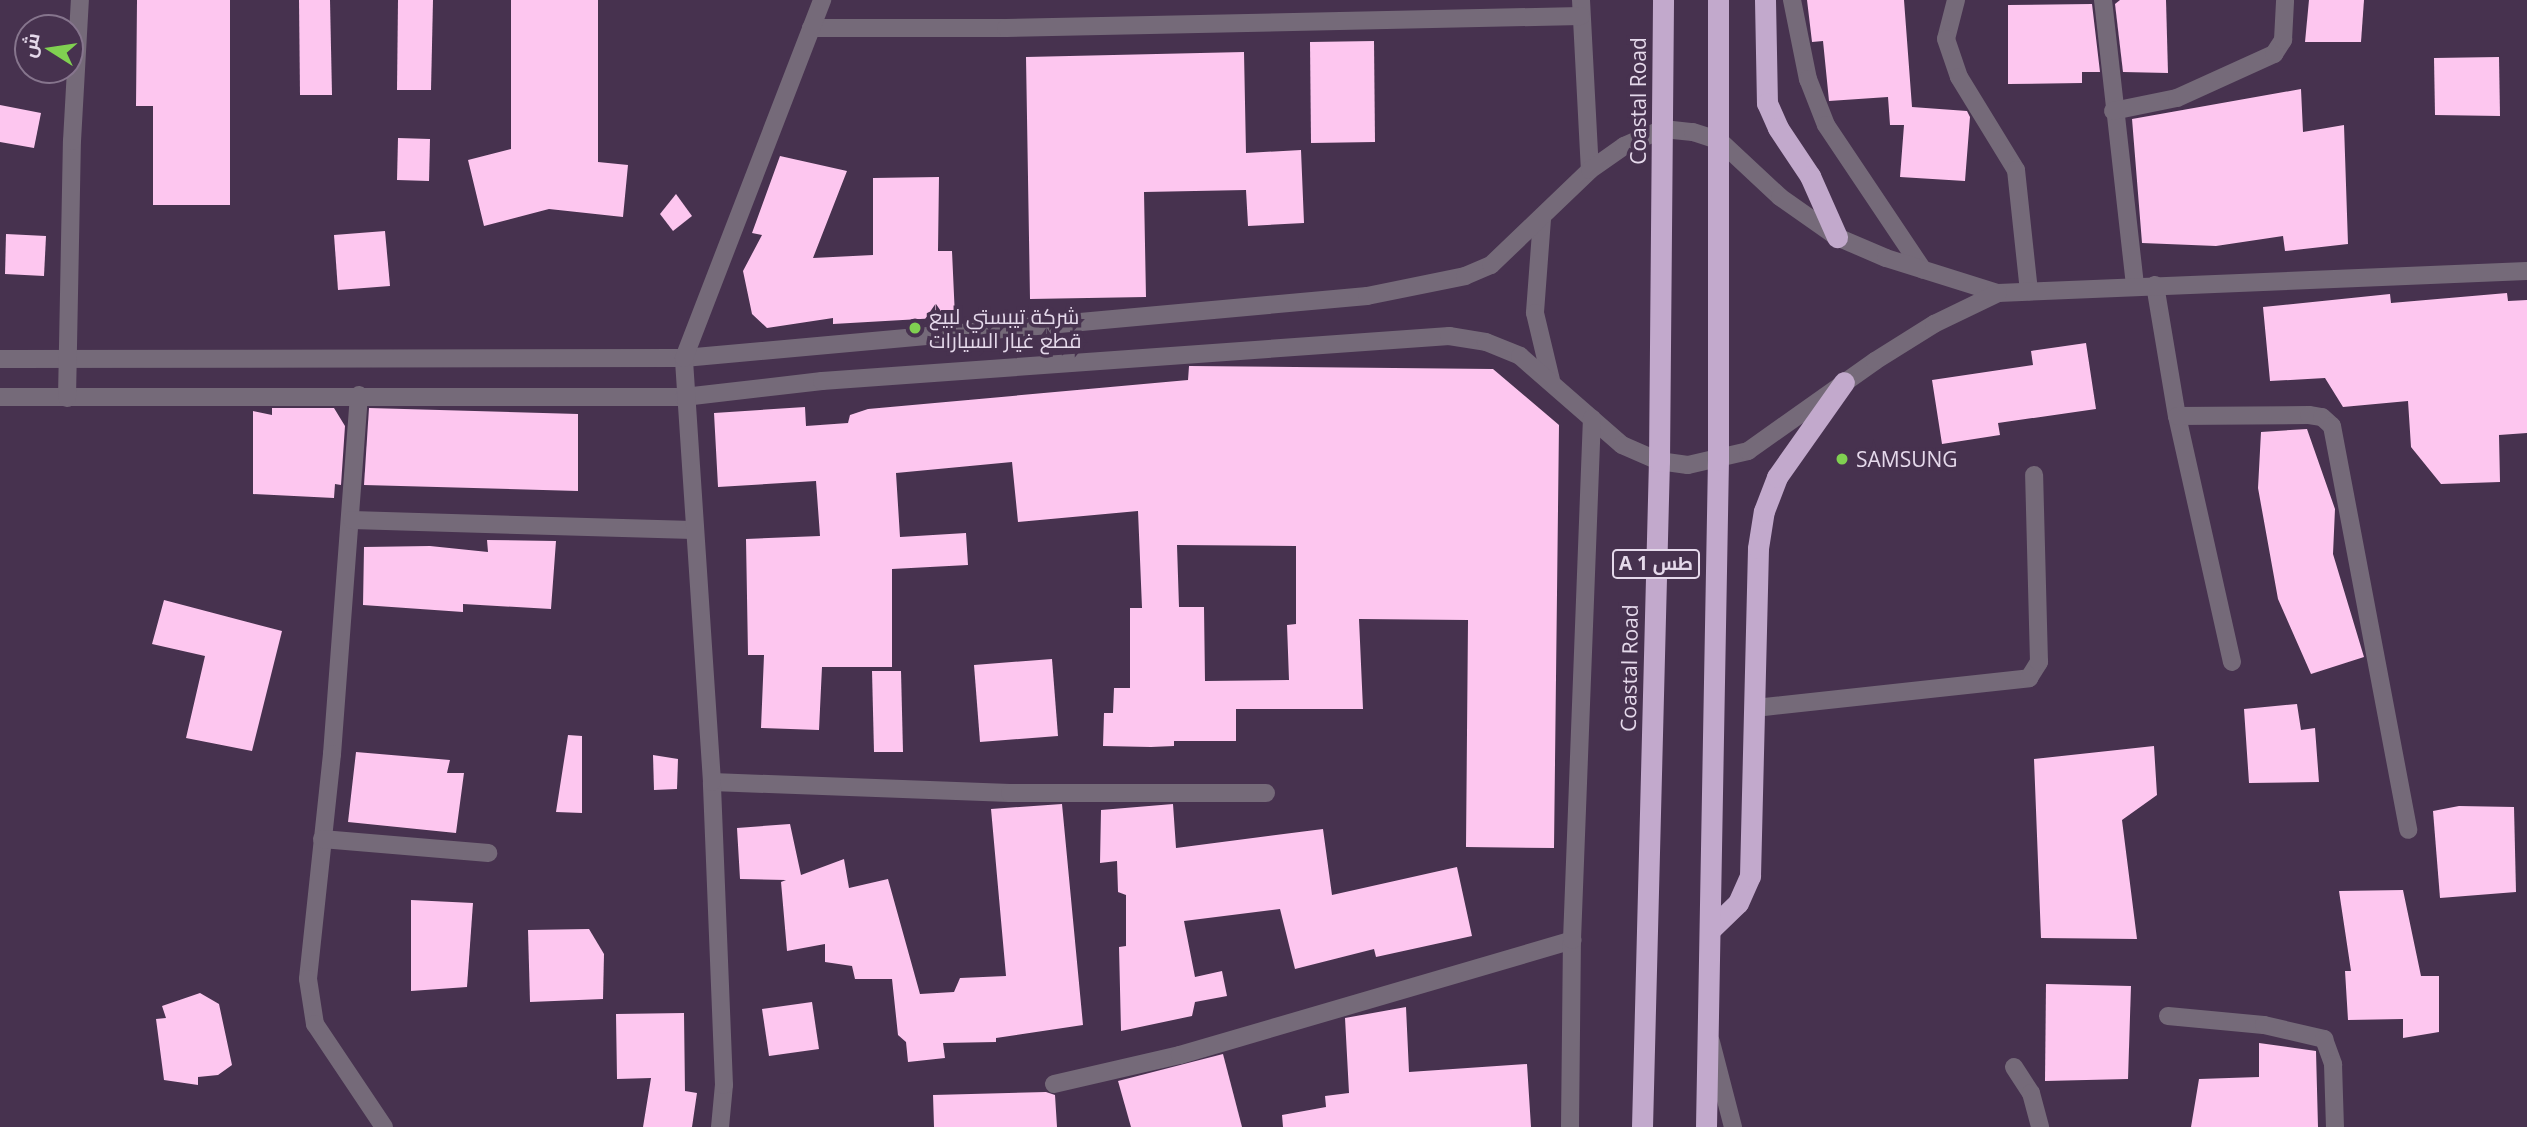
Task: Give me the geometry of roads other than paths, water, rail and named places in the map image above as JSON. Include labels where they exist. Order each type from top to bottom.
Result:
[{"type":"highway","name":"Coastal Road","points":[[1642,1127],[1658,461],[1663,0]]},
{"type":"highway","name":"A 1 طس","points":[[1706,1127],[1710,1038],[1718,460],[1718,0]]},
{"type":"highway","points":[[1765,0],[1767,103],[1778,128],[1810,176],[1837,237]]},
{"type":"highway","points":[[1711,929],[1738,903],[1750,876],[1758,548],[1764,511],[1783,467],[1843,382]]},
{"type":"street","points":[[67,398],[65,362],[80,0]]},
{"type":"street","points":[[720,1127],[724,1085],[712,782],[692,530],[684,358],[822,0]]},
{"type":"street","points":[[1793,0],[1808,79],[1826,125],[1923,270]]},
{"type":"street","points":[[1956,0],[1946,39],[1959,77],[2016,170],[2029,291]]},
{"type":"street","points":[[2103,0],[2113,111],[2135,286]]},
{"type":"street","points":[[2113,111],[2177,98],[2274,54],[2283,40],[2285,1]]},
{"type":"street","points":[[811,28],[1006,28],[1581,8],[1590,170]]},
{"type":"street","points":[[0,359],[65,362],[684,358],[1367,296],[1478,271],[1491,265],[1542,219],[1590,170],[1624,146],[1663,129],[1693,132],[1720,141],[1780,197],[1837,237],[1923,270],[1998,293],[2527,271]]},
{"type":"street","points":[[1542,219],[1535,313],[1551,380]]},
{"type":"street","points":[[2155,285],[2176,416],[2232,662]]},
{"type":"street","points":[[0,397],[684,397],[822,381],[1449,336],[1486,342],[1520,356],[1622,444],[1658,461],[1688,465],[1748,451],[1843,382],[1934,324],[1998,293]]},
{"type":"street","points":[[359,395],[352,520],[308,979],[316,1024],[384,1127]]},
{"type":"street","points":[[2176,416],[2309,415],[2322,417],[2332,426],[2408,830]]},
{"type":"street","points":[[1570,1127],[1572,940],[1592,418]]},
{"type":"street","points":[[1755,708],[2029,678],[2039,662],[2034,475]]},
{"type":"street","points":[[352,520],[692,530]]},
{"type":"street","points":[[712,782],[1010,793],[1266,793]]},
{"type":"street","points":[[322,839],[488,853]]},
{"type":"street","points":[[1054,1084],[1180,1055],[1572,940]]},
{"type":"street","points":[[2168,1016],[2264,1025],[2324,1039],[2333,1063],[2335,1127]]},
{"type":"street","points":[[1710,1038],[1733,1127]]},
{"type":"street","points":[[2014,1067],[2031,1093],[2040,1127]]},
{"type":"place","name":"شركة تيبستي لبيع قطع غيار السيارات","points":[[915,328]]},
{"type":"place","name":"SAMSUNG","points":[[1842,459]]}]
